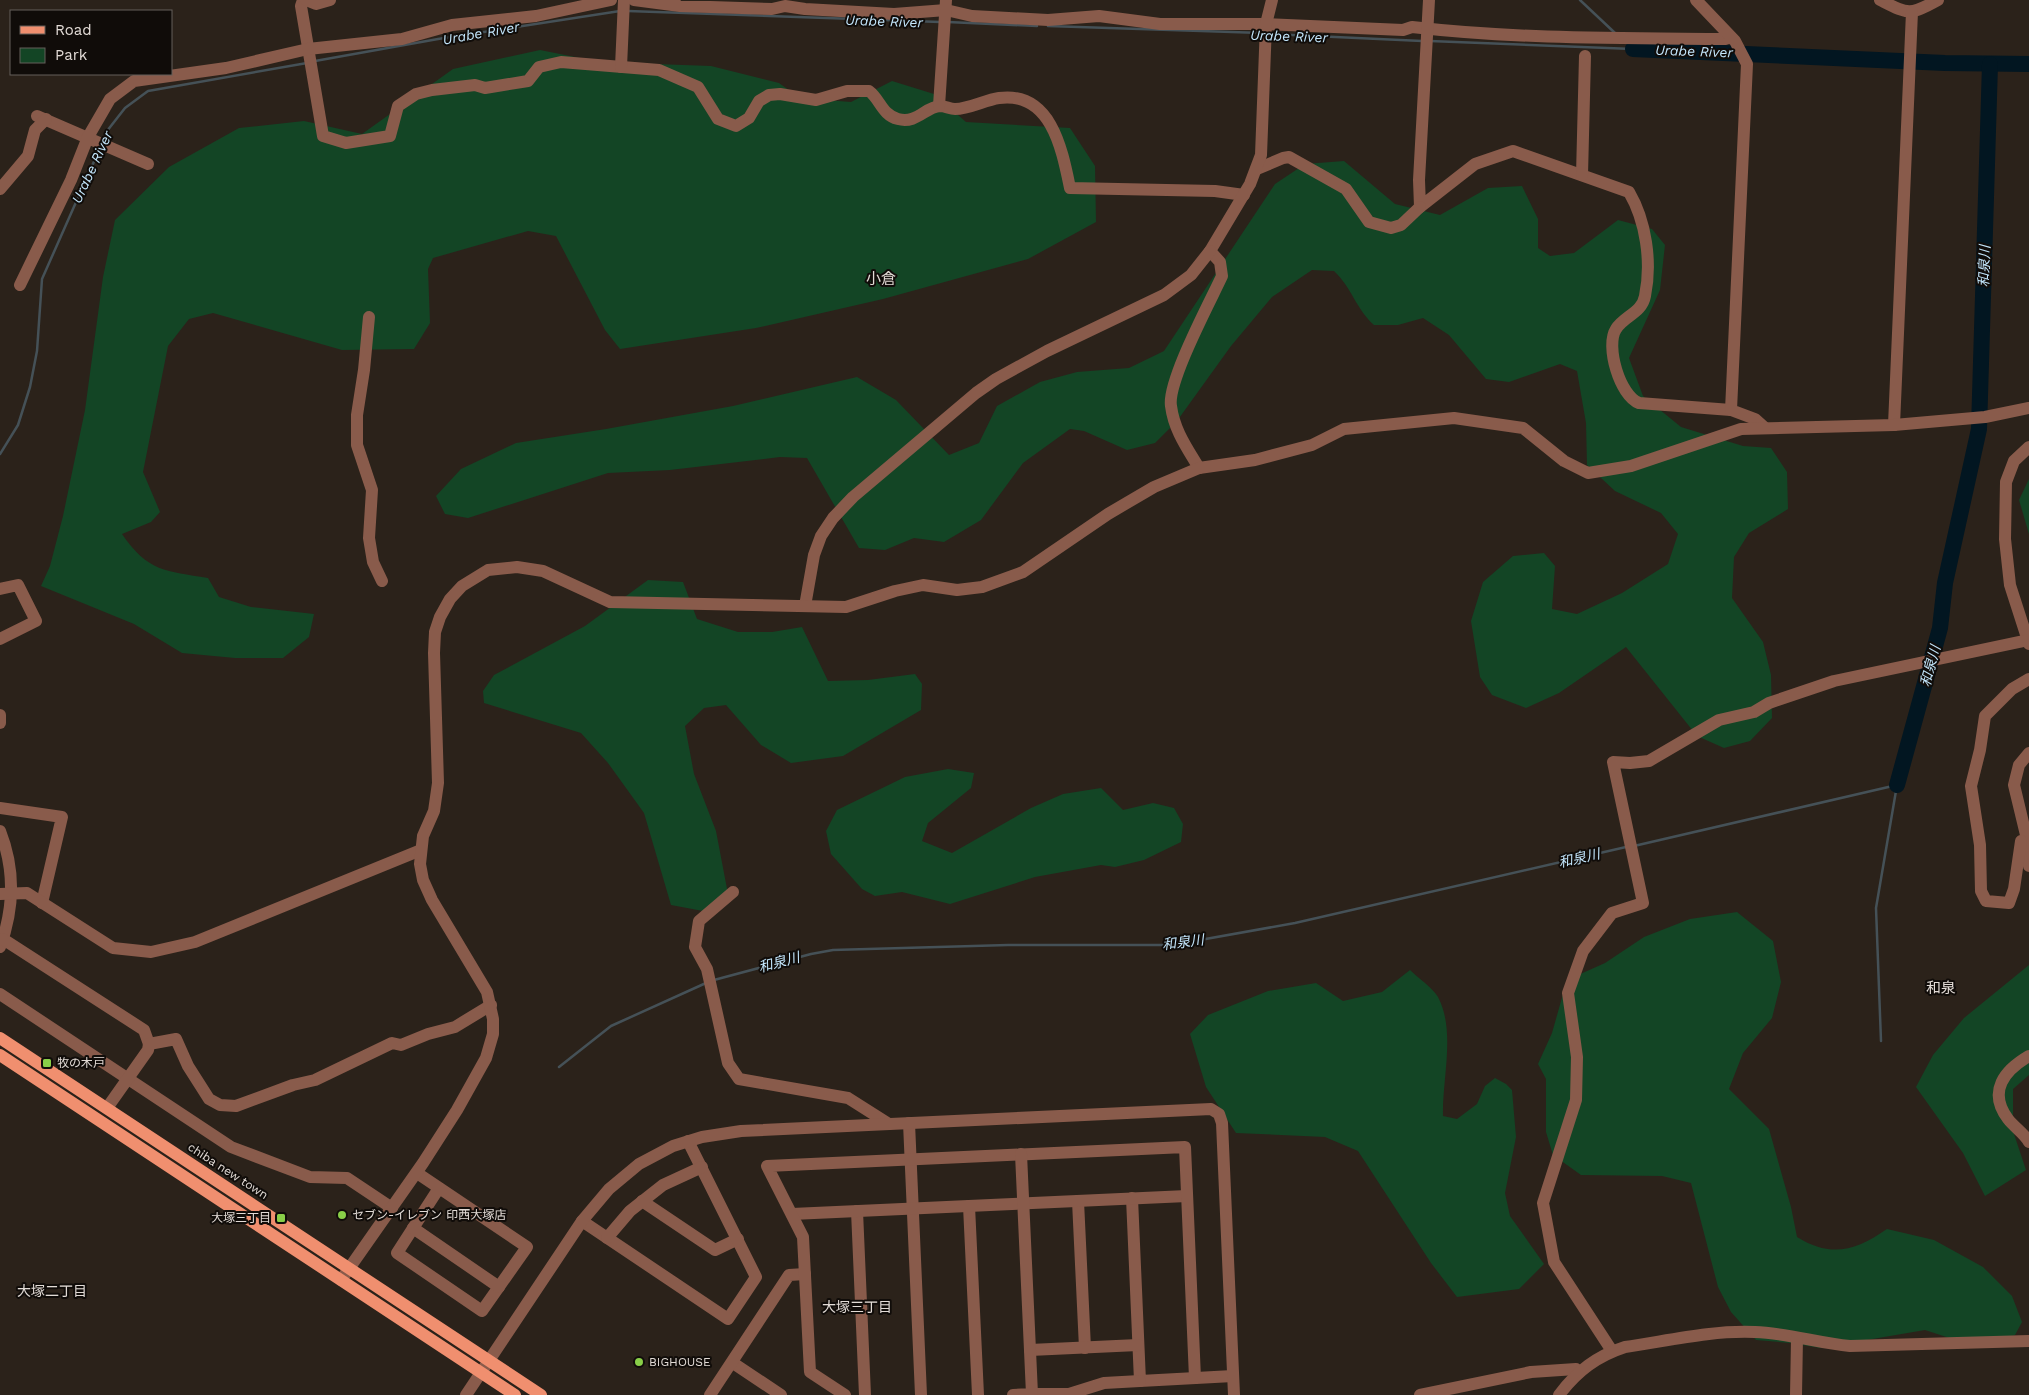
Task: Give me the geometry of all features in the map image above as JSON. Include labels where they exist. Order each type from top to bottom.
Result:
[{"type":"main road","name":"chiba new town","points":[[0,1038],[541,1395]]},
{"type":"main road","points":[[0,1055],[515,1395]]},
{"type":"street","points":[[330,0],[316,4],[305,0],[301,6],[323,136],[346,143],[390,136],[398,106],[416,94],[475,85],[485,88],[528,81],[539,67],[549,63],[562,62],[659,70],[698,87],[718,119],[736,126],[749,118],[760,101],[769,95],[780,94],[816,100],[846,91],[869,91],[891,116],[908,120],[939,106],[955,109],[1009,97],[1030,101],[1036,106],[1053,130],[1063,157],[1070,188],[1215,191],[1244,195]]},
{"type":"street","points":[[20,285],[71,180],[88,137],[110,99],[134,81],[226,68],[308,49],[402,39],[452,25],[536,16],[611,0]]},
{"type":"street","points":[[621,67],[624,0]]},
{"type":"street","points":[[634,0],[680,6],[772,9],[785,6],[812,10],[894,14],[946,5],[980,17],[1048,20],[1099,16],[1160,24],[1266,24],[1403,30],[1412,27],[1598,38],[1733,39]]},
{"type":"street","points":[[804,606],[814,556],[821,536],[833,518],[853,497],[976,393],[996,379],[1047,351],[1164,295],[1191,275],[1210,251],[1244,195],[1257,169],[1262,145],[1266,24],[1272,0]]},
{"type":"street","points":[[1420,208],[1419,180],[1429,0]]},
{"type":"street","points":[[1696,0],[1733,39],[1747,64],[1730,410]]},
{"type":"street","points":[[1880,0],[1905,13],[1912,12],[1938,0]]},
{"type":"street","points":[[939,106],[946,5]]},
{"type":"street","points":[[1894,425],[1912,12]]},
{"type":"street","points":[[1582,175],[1585,56]]},
{"type":"street","points":[[0,189],[28,156],[35,130],[41,118],[148,164]]},
{"type":"street","points":[[1257,169],[1284,158],[1289,158],[1346,189],[1364,218],[1382,227],[1391,228],[1401,225],[1475,164],[1513,151],[1629,192],[1644,227],[1647,276],[1645,296],[1637,310],[1619,325],[1612,340],[1612,350],[1623,388],[1628,396],[1639,403],[1730,410],[1755,419],[1765,428]]},
{"type":"street","points":[[1199,468],[1177,431],[1170,404],[1177,374],[1222,276],[1220,262],[1210,251]]},
{"type":"street","points":[[369,317],[357,415],[356,445],[372,490],[370,544],[373,562],[382,581]]},
{"type":"street","points":[[342,1280],[417,1173],[457,1110],[486,1058],[493,1034],[491,1005],[487,992],[468,957],[432,900],[423,880],[421,850],[423,836],[434,811],[438,783],[435,632],[440,617],[450,599],[476,576],[488,570],[504,567],[543,571],[610,602],[846,607],[895,591],[923,585],[958,590],[982,587],[1022,572],[1108,514],[1154,487],[1199,468],[1255,460],[1312,446],[1344,428],[1454,418],[1524,428],[1564,461],[1588,473],[1631,466],[1741,429],[1894,425],[1985,417],[2029,408]]},
{"type":"street","points":[[1612,1351],[1554,1262],[1542,1203],[1576,1100],[1577,1057],[1568,994],[1583,951],[1612,914],[1643,903],[1614,762],[1630,764],[1649,761],[1719,720],[1754,712],[1769,703],[1834,682],[2028,642],[2010,585],[2005,539],[2006,482],[2014,461],[2029,447]]},
{"type":"street","points":[[0,589],[18,585],[36,621],[0,640]]},
{"type":"street","points":[[2021,841],[2014,888],[2009,903],[1986,901],[1981,891],[1980,845],[1971,786],[1980,750],[1985,716],[2012,689],[2029,679]]},
{"type":"street","points":[[0,715],[0,723]]},
{"type":"street","points":[[2029,753],[2019,765],[2014,785],[2027,839],[2029,866]]},
{"type":"street","points":[[0,808],[62,817],[42,903]]},
{"type":"street","points":[[0,831],[11,867],[5,894],[8,924],[1,943],[144,1030],[149,1044],[148,1050],[107,1108]]},
{"type":"street","points":[[5,894],[27,893],[113,948],[151,952],[194,942],[421,850]]},
{"type":"street","points":[[733,892],[699,921],[695,947],[707,969],[728,1063],[739,1079],[848,1098],[889,1124]]},
{"type":"street","points":[[0,994],[231,1148],[310,1177],[347,1178],[392,1208]]},
{"type":"street","points":[[149,1044],[176,1038],[188,1066],[209,1099],[220,1104],[236,1106],[293,1085],[315,1080],[392,1043],[401,1044],[455,1027],[491,1005]]},
{"type":"street","points":[[2029,1056],[2005,1074],[2000,1089],[2000,1097],[2008,1119],[2029,1142]]},
{"type":"street","points":[[466,1395],[582,1222],[604,1194],[639,1164],[688,1141],[719,1133],[741,1131],[1216,1110],[1222,1123],[1234,1395]]},
{"type":"street","points":[[909,1123],[921,1395]]},
{"type":"street","points":[[582,1222],[728,1319],[756,1276],[688,1141]]},
{"type":"street","points":[[845,1395],[810,1372],[804,1237],[767,1166],[1185,1147],[1195,1378]]},
{"type":"street","points":[[1021,1154],[1032,1394]]},
{"type":"street","points":[[607,1238],[630,1211],[663,1185],[702,1167]]},
{"type":"street","points":[[417,1173],[527,1247],[482,1311],[397,1253],[439,1188]]},
{"type":"street","points":[[792,1214],[1187,1196]]},
{"type":"street","points":[[1132,1198],[1140,1381]]},
{"type":"street","points":[[642,1201],[715,1250],[738,1239]]},
{"type":"street","points":[[1078,1201],[1085,1348]]},
{"type":"street","points":[[969,1206],[978,1395]]},
{"type":"street","points":[[857,1211],[865,1395]]},
{"type":"street","points":[[413,1228],[499,1287]]},
{"type":"street","points":[[710,1395],[789,1275],[805,1274]]},
{"type":"street","points":[[1559,1395],[1571,1379],[1581,1370],[1612,1351],[1625,1346],[1732,1332],[1771,1333],[1850,1346],[2029,1341]]},
{"type":"street","points":[[1796,1395],[1798,1338]]},
{"type":"street","points":[[1030,1350],[1138,1345]]},
{"type":"street","points":[[733,1362],[781,1395]]},
{"type":"street","points":[[1420,1395],[1531,1372],[1576,1369]]},
{"type":"street","points":[[1013,1395],[1069,1394],[1104,1383],[1233,1376]]},
{"type":"green space","points":[[540,50],[600,62],[711,66],[779,83],[800,98],[851,102],[892,81],[934,94],[966,122],[1070,128],[1095,166],[1096,222],[1028,259],[883,299],[756,328],[620,349],[605,330],[556,236],[528,231],[433,258],[428,269],[430,323],[414,349],[342,350],[213,313],[189,319],[168,346],[143,472],[160,512],[151,522],[122,534],[140,556],[159,568],[180,574],[208,578],[219,597],[251,607],[314,614],[309,637],[283,658],[235,658],[182,653],[134,624],[41,586],[50,566],[63,516],[85,410],[103,277],[115,220],[169,167],[239,128],[304,121],[362,134],[453,69]]},
{"type":"green space","points":[[1344,161],[1395,204],[1440,215],[1488,188],[1522,186],[1538,219],[1538,248],[1550,256],[1574,253],[1618,220],[1652,229],[1665,245],[1660,290],[1629,358],[1643,396],[1681,427],[1743,446],[1771,448],[1787,472],[1788,509],[1749,533],[1734,557],[1732,598],[1763,642],[1771,675],[1772,718],[1750,741],[1724,748],[1697,736],[1626,647],[1559,693],[1526,708],[1492,695],[1480,677],[1471,621],[1483,582],[1513,556],[1544,553],[1555,566],[1552,609],[1577,614],[1622,593],[1668,564],[1678,534],[1661,513],[1615,491],[1587,465],[1586,423],[1577,371],[1560,364],[1509,382],[1486,379],[1449,335],[1423,318],[1398,325],[1374,325],[1334,271],[1312,270],[1272,297],[1231,346],[1177,421],[1155,443],[1127,450],[1084,431],[1070,429],[1023,463],[981,520],[944,542],[914,538],[885,550],[859,548],[807,458],[780,457],[670,470],[608,473],[468,518],[445,514],[436,496],[461,469],[516,443],[733,406],[857,377],[896,400],[949,455],[979,443],[997,406],[1040,382],[1077,372],[1129,368],[1164,351],[1275,184],[1305,164]]},
{"type":"green space","points":[[2029,479],[2029,534],[2019,500]]},
{"type":"green space","points":[[648,580],[683,582],[697,619],[738,632],[772,632],[802,627],[828,681],[868,680],[915,674],[922,684],[921,710],[843,756],[791,763],[761,745],[726,705],[704,708],[685,726],[694,774],[716,831],[728,894],[703,911],[671,905],[644,813],[608,763],[581,733],[484,703],[483,691],[494,675],[585,626]]},
{"type":"green space","points":[[948,769],[974,773],[971,788],[928,823],[922,841],[952,853],[1031,808],[1063,794],[1101,788],[1123,810],[1153,803],[1174,808],[1183,824],[1181,842],[1144,860],[1115,867],[1101,865],[1035,877],[950,904],[902,892],[875,896],[862,889],[831,854],[826,831],[837,810],[905,777]]},
{"type":"green space","points":[[1737,912],[1773,941],[1781,982],[1772,1018],[1743,1053],[1729,1089],[1769,1129],[1791,1207],[1797,1237],[1809,1244],[1832,1249],[1853,1247],[1887,1229],[1934,1240],[1983,1267],[2012,1296],[2022,1322],[2015,1335],[1977,1347],[1925,1330],[1820,1348],[1756,1340],[1731,1312],[1718,1287],[1691,1183],[1662,1176],[1581,1175],[1553,1155],[1546,1132],[1546,1079],[1538,1064],[1552,1033],[1567,980],[1605,963],[1644,937],[1690,919]]},
{"type":"green space","points":[[2029,965],[2029,1075],[2013,1089],[2013,1131],[2026,1170],[1985,1196],[1963,1153],[1916,1087],[1933,1055],[1964,1018]]},
{"type":"green space","points":[[1410,970],[1435,993],[1443,1010],[1446,1025],[1447,1055],[1443,1116],[1457,1119],[1477,1104],[1485,1086],[1495,1078],[1512,1090],[1516,1137],[1505,1193],[1510,1216],[1544,1264],[1519,1289],[1457,1297],[1431,1263],[1358,1151],[1325,1137],[1236,1133],[1206,1087],[1190,1034],[1208,1015],[1268,991],[1316,983],[1343,1001],[1382,992]]},
{"type":"waterway","points":[[1580,0],[1615,33]]},
{"type":"waterway","name":"Urabe River","points":[[315,61],[438,39],[620,11]]},
{"type":"waterway","name":"Urabe River","points":[[628,11],[940,22]]},
{"type":"waterway","name":"Urabe River","points":[[948,22],[1037,26]]},
{"type":"waterway","name":"Urabe River","points":[[1048,26],[1262,33]]},
{"type":"waterway","name":"Urabe River","points":[[1270,34],[1422,41]]},
{"type":"waterway","name":"Urabe River","points":[[1430,41],[1633,49]]},
{"type":"waterway","name":"Urabe River","points":[[1633,49],[1945,63],[2029,64]]},
{"type":"waterway","name":"Urabe River","points":[[103,141],[107,131],[125,108],[148,91],[307,63]]},
{"type":"waterway","name":"和泉川","points":[[1897,785],[1940,628],[1945,583],[1979,429],[1990,64]]},
{"type":"waterway","name":"Urabe River","points":[[0,454],[18,425],[30,387],[37,351],[42,279],[100,148]]},
{"type":"waterway","name":"和泉川","points":[[1634,846],[1897,785],[1876,908],[1881,1041]]},
{"type":"waterway","name":"和泉川","points":[[714,980],[833,950],[1008,945],[1172,945],[1295,923],[1626,847]]},
{"type":"waterway","name":"和泉川","points":[[559,1067],[611,1026],[706,983]]},
{"type":"place","name":"牧の木戸","points":[[47,1063]]},
{"type":"place","name":"セブン-イレブン 印西大塚店","points":[[342,1215]]},
{"type":"place","name":"大塚三丁目","points":[[281,1218]]},
{"type":"place","name":"BIGHOUSE","points":[[639,1362]]},
{"type":"district","name":"小倉","points":[[881,279]]},
{"type":"district","name":"和泉","points":[[1941,988]]},
{"type":"district","name":"大塚二丁目","points":[[52,1291]]},
{"type":"district","name":"大塚三丁目","points":[[857,1307]]}]
